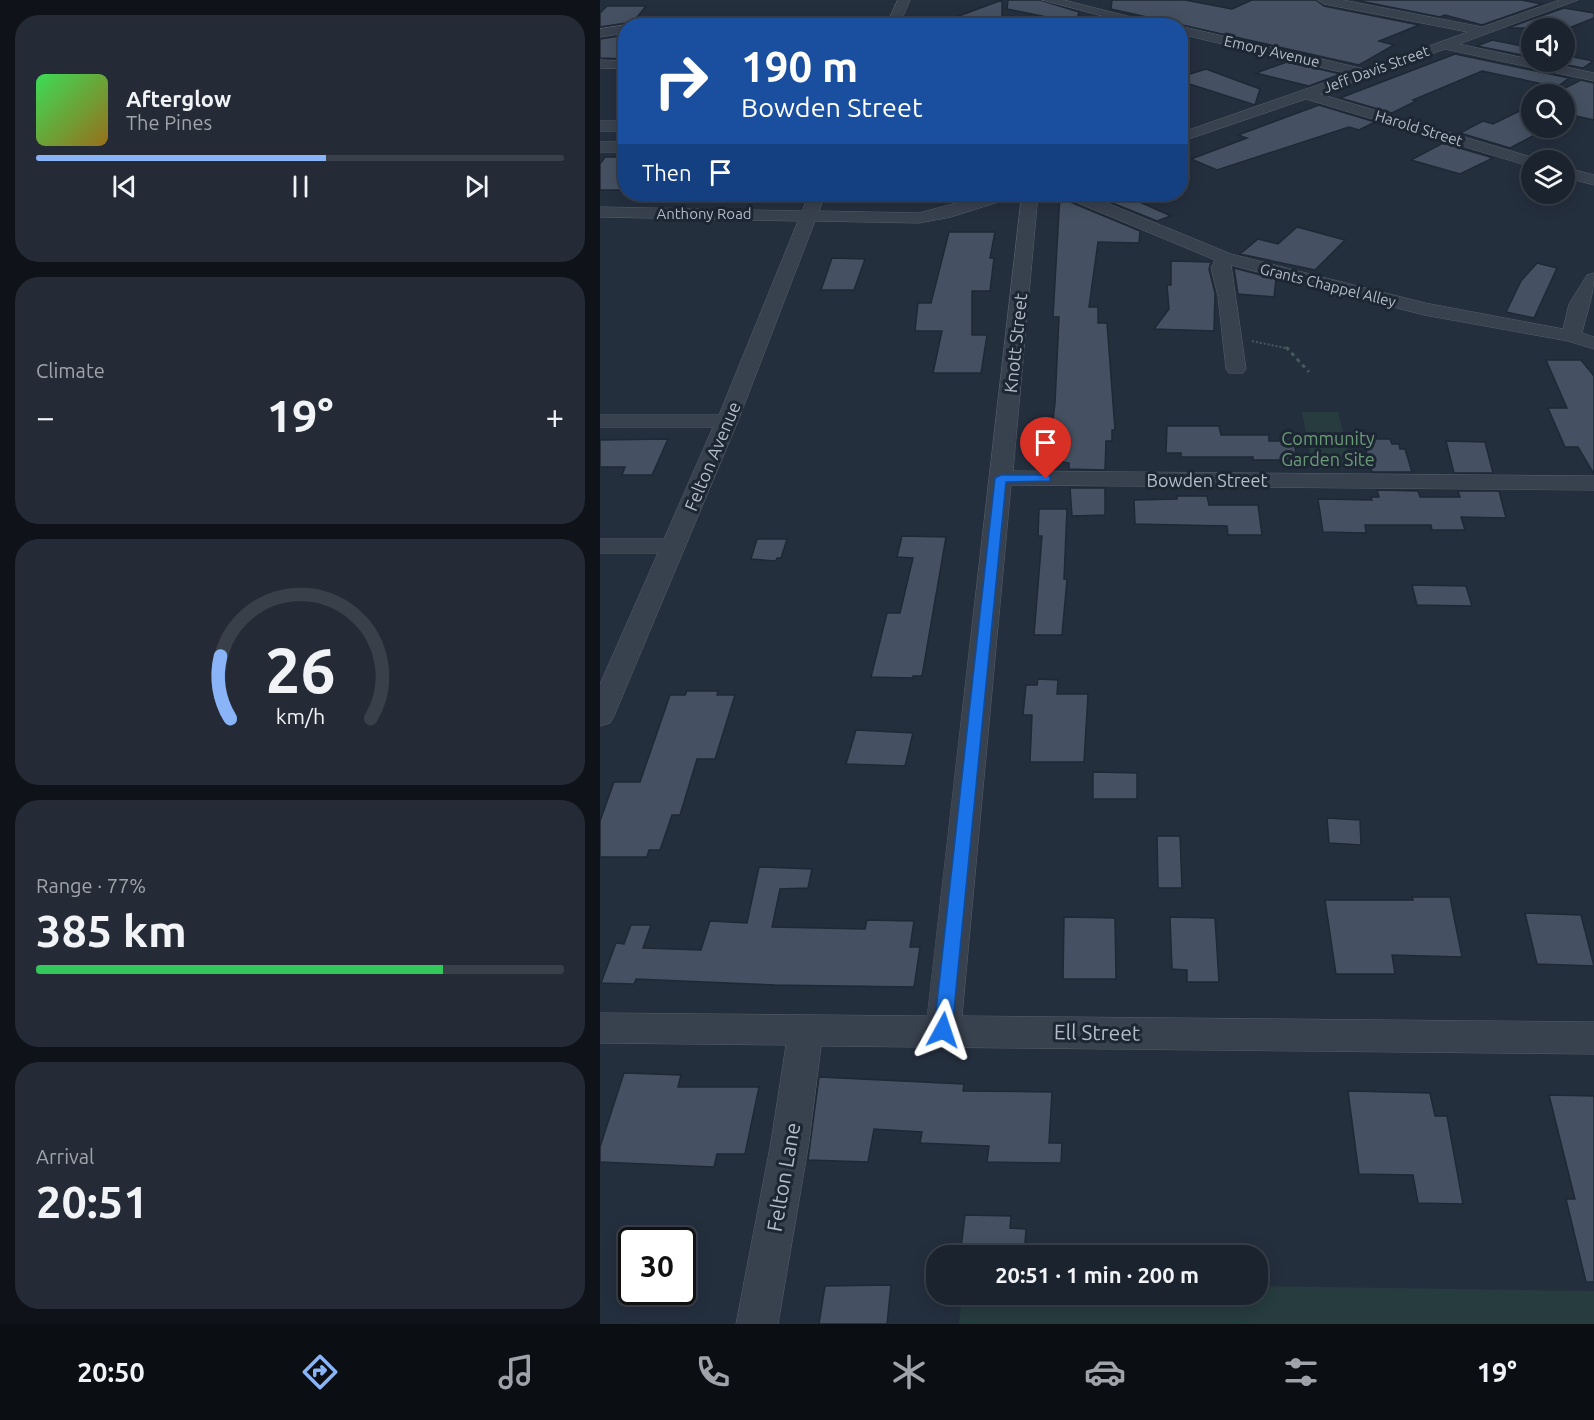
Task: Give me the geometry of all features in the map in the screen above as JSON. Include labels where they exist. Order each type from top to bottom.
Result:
[{"type":"street","points":[[896,18],[904,0]]},
{"type":"street","points":[[1048,0],[1126,18]]},
{"type":"street","points":[[1324,0],[1480,31]]},
{"type":"street","points":[[1543,0],[1567,2]]},
{"type":"street","name":"Jeff Davis Street","points":[[1188,135],[1567,2]]},
{"type":"street","points":[[600,33],[618,30]]},
{"type":"street","name":"Emory Avenue","points":[[1188,32],[1364,73]]},
{"type":"street","points":[[1443,45],[1594,77]]},
{"type":"street","points":[[600,64],[618,65]]},
{"type":"street","name":"Harold Street","points":[[1306,94],[1521,159]]},
{"type":"street","points":[[1188,124],[1205,129]]},
{"type":"street","points":[[600,126],[618,126]]},
{"type":"street","points":[[600,147],[618,147]]},
{"type":"street","points":[[1575,174],[1592,178]]},
{"type":"street","name":"Felton Avenue","points":[[600,716],[727,421],[814,201]]},
{"type":"street","points":[[808,215],[919,218],[945,213],[983,201]]},
{"type":"street","name":"Knott Street","points":[[943,1030],[1029,201]]},
{"type":"street","name":"Grants Chappel Alley","points":[[1089,201],[1225,258],[1424,309],[1571,336],[1594,343]]},
{"type":"street","name":"Anthony Road","points":[[600,212],[668,206],[808,215]]},
{"type":"street","points":[[1225,258],[1220,268],[1227,296],[1236,369]]},
{"type":"street","points":[[1571,336],[1579,304],[1594,279]]},
{"type":"street","points":[[600,422],[727,421]]},
{"type":"street","name":"Bowden Street","points":[[1001,478],[1594,483]]},
{"type":"street","points":[[600,546],[673,546]]},
{"type":"street","name":"Ell Street","points":[[600,1028],[1594,1038]]},
{"type":"street","name":"Felton Lane","points":[[757,1324],[790,1142],[806,1029]]},
{"type":"path","points":[[1232,339],[1258,341],[1289,348],[1309,372]]},
{"type":"green space","name":"Community Garden Site","points":[[1302,412],[1338,412],[1352,469],[1313,469]]},
{"type":"green space","points":[[1268,1286],[1594,1291],[1594,1324],[959,1324],[961,1305],[1268,1305]]},
{"type":"building","points":[[1002,0],[1002,18],[953,18]]},
{"type":"building","points":[[1008,0],[1040,0],[1079,12],[1077,18],[1051,18],[1007,9]]},
{"type":"building","points":[[1112,0],[1185,0],[1232,9],[1252,0],[1316,0],[1324,6],[1419,25],[1379,41],[1394,45],[1359,65],[1188,26],[1188,18],[1151,18],[1111,9]]},
{"type":"building","points":[[1355,0],[1521,0],[1542,4],[1482,25],[1445,15],[1440,17]]},
{"type":"building","points":[[607,6],[646,6],[636,18],[618,18],[618,24],[600,27],[600,13]]},
{"type":"building","points":[[1564,8],[1594,13],[1594,18],[1575,26],[1575,18],[1536,18]]},
{"type":"building","points":[[1521,23],[1521,28],[1507,28]]},
{"type":"building","points":[[618,36],[618,59],[600,58],[600,39]]},
{"type":"building","points":[[1492,40],[1521,46],[1521,55],[1477,46]]},
{"type":"building","points":[[1455,54],[1521,68],[1521,72],[1540,72],[1569,78],[1561,84],[1543,84],[1482,71],[1413,100],[1416,101],[1392,113],[1340,98]]},
{"type":"building","points":[[1575,57],[1593,61],[1583,68],[1575,66]]},
{"type":"building","points":[[1287,62],[1341,74],[1309,86],[1256,73]]},
{"type":"building","points":[[1206,69],[1260,89],[1255,105],[1188,84],[1188,75]]},
{"type":"building","points":[[1581,80],[1594,83],[1594,120],[1575,116],[1575,84],[1573,84]]},
{"type":"building","points":[[1319,105],[1375,122],[1359,130],[1349,127],[1217,170],[1191,159],[1247,138],[1238,135]]},
{"type":"building","points":[[1521,110],[1521,138],[1529,138],[1510,148],[1460,133],[1483,121],[1493,124]]},
{"type":"building","points":[[1443,143],[1493,158],[1460,174],[1411,160]]},
{"type":"building","points":[[605,157],[618,157],[618,190],[600,190],[600,164]]},
{"type":"building","points":[[1060,201],[1067,201],[1140,231],[1139,243],[1098,242],[1089,307],[1098,307],[1098,323],[1107,323],[1115,430],[1112,430],[1112,441],[1106,441],[1105,470],[1069,469],[1069,463],[1048,459],[1055,403],[1059,317],[1053,317]]},
{"type":"building","points":[[1107,201],[1138,201],[1171,216],[1157,221]]},
{"type":"building","points":[[1297,227],[1345,240],[1315,270],[1240,254],[1258,239],[1278,244]]},
{"type":"building","points":[[949,232],[995,232],[990,258],[994,258],[990,291],[972,291],[972,335],[987,335],[981,373],[933,373],[942,331],[915,331],[918,303],[931,303]]},
{"type":"building","points":[[832,258],[865,259],[854,290],[821,290]]},
{"type":"building","points":[[1171,261],[1211,262],[1209,269],[1215,293],[1214,331],[1154,329],[1169,309],[1167,285],[1171,285]]},
{"type":"building","points":[[1537,263],[1557,268],[1534,318],[1506,312],[1521,281]]},
{"type":"building","points":[[1234,268],[1276,279],[1274,297],[1238,294]]},
{"type":"building","points":[[1546,360],[1581,360],[1594,376],[1594,474],[1578,447],[1565,447],[1548,408],[1567,408]]},
{"type":"building","points":[[1167,426],[1219,426],[1221,435],[1269,435],[1269,441],[1294,441],[1297,460],[1253,460],[1253,457],[1181,457],[1181,453],[1166,453]]},
{"type":"building","points":[[668,439],[652,475],[622,475],[625,467],[600,467],[600,440]]},
{"type":"building","points":[[1363,439],[1390,439],[1392,444],[1399,444],[1400,449],[1405,449],[1412,472],[1372,472]]},
{"type":"building","points":[[1446,441],[1485,442],[1493,473],[1454,473]]},
{"type":"building","points":[[1070,488],[1105,488],[1105,515],[1072,516]]},
{"type":"building","points":[[1377,490],[1418,491],[1420,497],[1460,497],[1458,491],[1499,491],[1506,518],[1461,517],[1465,530],[1432,530],[1431,525],[1365,525],[1366,533],[1323,532],[1318,499],[1372,500],[1371,497],[1379,497]]},
{"type":"building","points":[[1177,496],[1207,496],[1209,505],[1258,505],[1262,535],[1228,535],[1227,526],[1135,524],[1134,500],[1177,499]]},
{"type":"building","points":[[1039,509],[1067,509],[1064,579],[1067,579],[1062,635],[1034,635],[1042,536],[1038,536]]},
{"type":"building","points":[[902,536],[946,537],[922,676],[913,676],[913,678],[871,677],[887,613],[900,613],[913,558],[897,557]]},
{"type":"building","points":[[757,539],[787,539],[781,558],[777,558],[776,561],[751,559]]},
{"type":"building","points":[[1412,585],[1466,586],[1472,606],[1417,605]]},
{"type":"building","points":[[1038,679],[1058,680],[1057,694],[1088,694],[1084,762],[1030,762],[1032,715],[1023,715],[1026,685],[1037,685]]},
{"type":"building","points":[[687,691],[718,691],[717,695],[735,695],[715,759],[697,759],[680,815],[672,815],[660,850],[649,850],[647,857],[600,857],[600,821],[614,782],[640,782],[670,695],[685,695]]},
{"type":"building","points":[[856,730],[913,733],[905,766],[846,764]]},
{"type":"building","points":[[1093,772],[1137,773],[1137,799],[1093,799]]},
{"type":"building","points":[[1327,818],[1360,820],[1361,845],[1329,843]]},
{"type":"building","points":[[1157,836],[1180,836],[1182,888],[1158,888]]},
{"type":"building","points":[[759,867],[812,869],[808,888],[780,889],[772,927],[865,929],[867,920],[914,921],[910,947],[920,947],[914,987],[775,985],[636,979],[634,984],[601,983],[616,943],[624,944],[631,925],[651,925],[643,948],[701,950],[710,921],[747,923]]},
{"type":"building","points":[[1412,897],[1450,897],[1462,957],[1392,955],[1395,974],[1336,974],[1325,900],[1413,900]]},
{"type":"building","points":[[1525,913],[1581,915],[1594,966],[1537,964]]},
{"type":"building","points":[[1064,917],[1115,918],[1116,979],[1063,979]]},
{"type":"building","points":[[1170,917],[1215,918],[1219,982],[1187,982],[1187,970],[1172,969]]},
{"type":"building","points":[[624,1073],[681,1075],[678,1087],[759,1087],[745,1154],[717,1154],[714,1167],[600,1162],[600,1147]]},
{"type":"building","points":[[819,1077],[964,1084],[963,1091],[1052,1092],[1049,1143],[1062,1143],[1061,1163],[987,1162],[989,1146],[920,1143],[922,1132],[874,1129],[868,1162],[808,1160]]},
{"type":"building","points":[[1348,1091],[1430,1093],[1435,1116],[1447,1116],[1463,1204],[1418,1203],[1413,1175],[1359,1174]]},
{"type":"building","points":[[1549,1095],[1594,1096],[1594,1282],[1586,1282],[1566,1199],[1575,1199]]},
{"type":"building","points":[[965,1215],[1011,1216],[1010,1228],[1026,1229],[1025,1245],[961,1245]]},
{"type":"building","points":[[891,1285],[887,1324],[819,1324],[825,1286]]},
{"type":"route","points":[[943,1030],[1001,478],[1046,479]]}]
